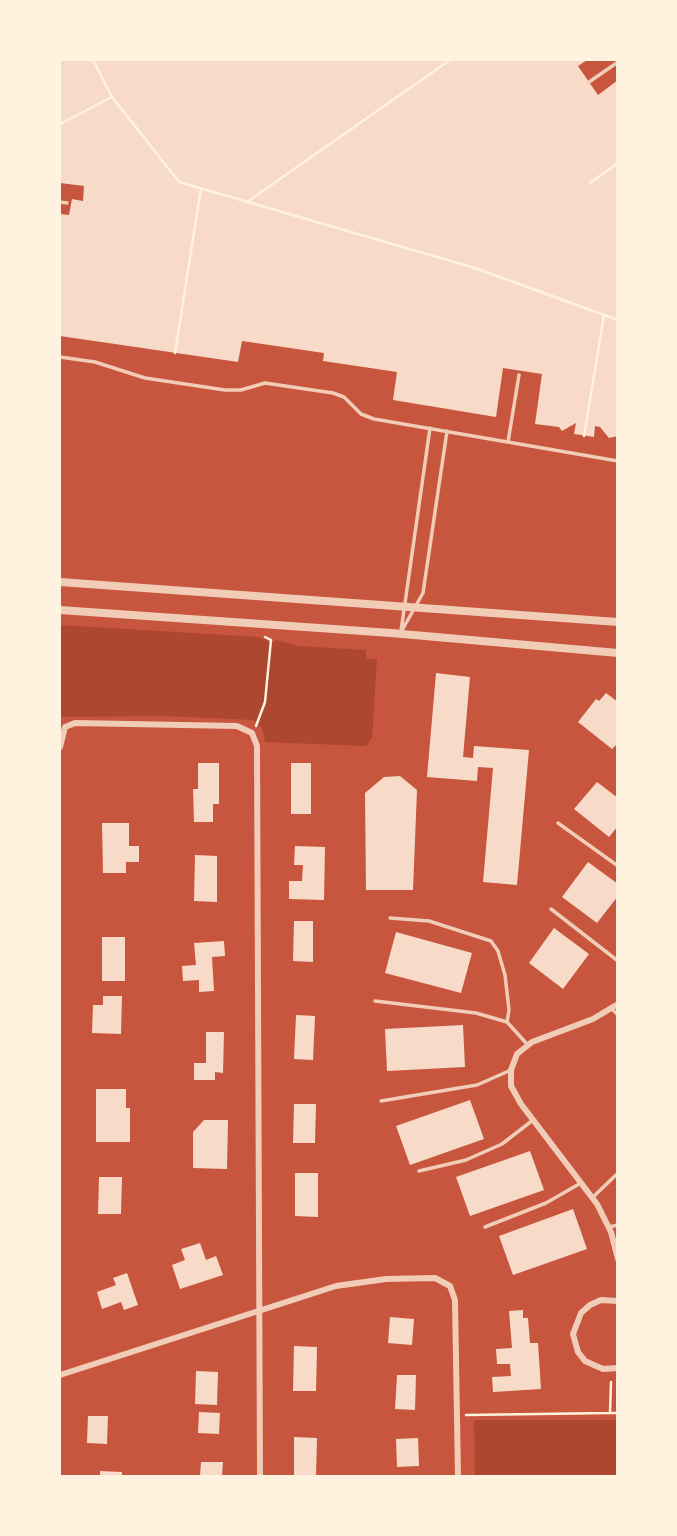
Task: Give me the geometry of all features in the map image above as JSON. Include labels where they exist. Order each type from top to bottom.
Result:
[{"type":"street","points":[[60,582],[618,622]]},
{"type":"street","points":[[60,610],[400,634],[618,653]]},
{"type":"street","points":[[60,747],[63,730],[72,723],[242,726],[252,733],[257,746],[260,1476]]},
{"type":"street","points":[[614,1006],[593,1019],[528,1046],[517,1054],[511,1070],[511,1086],[592,1198],[609,1227],[618,1259]]},
{"type":"street","points":[[60,1376],[258,1310],[350,1283],[412,1277],[441,1279],[450,1286],[455,1300],[458,1476]]},
{"type":"street","points":[[618,1301],[601,1300],[590,1305],[581,1313],[573,1334],[578,1352],[585,1361],[603,1369],[618,1368]]},
{"type":"lane","points":[[589,82],[618,62]]},
{"type":"lane","points":[[60,202],[67,203]]},
{"type":"lane","points":[[60,357],[95,362],[145,378],[225,390],[241,390],[265,383],[332,393],[344,397],[366,417],[618,461]]},
{"type":"lane","points":[[508,442],[519,375]]},
{"type":"lane","points":[[400,634],[430,428]]},
{"type":"lane","points":[[400,634],[423,593],[447,431]]},
{"type":"lane","points":[[558,823],[618,866]]},
{"type":"lane","points":[[551,909],[618,961]]},
{"type":"lane","points":[[390,918],[429,921],[491,941],[498,951],[505,975],[509,1010],[507,1022]]},
{"type":"lane","points":[[375,1001],[476,1013],[507,1022],[528,1046]]},
{"type":"lane","points":[[614,1006],[618,1015]]},
{"type":"lane","points":[[381,1101],[477,1085],[511,1070]]},
{"type":"lane","points":[[419,1171],[466,1160],[490,1150],[533,1120]]},
{"type":"lane","points":[[592,1198],[618,1173]]},
{"type":"lane","points":[[485,1227],[546,1203],[581,1183]]},
{"type":"lane","points":[[609,1227],[618,1225]]},
{"type":"path","points":[[93,60],[112,97],[179,182],[475,268],[618,320]]},
{"type":"path","points":[[247,202],[450,60]]},
{"type":"path","points":[[60,124],[112,97]]},
{"type":"path","points":[[590,183],[618,163]]},
{"type":"path","points":[[175,353],[201,188]]},
{"type":"path","points":[[584,436],[604,315]]},
{"type":"path","points":[[260,635],[271,640],[260,721]]},
{"type":"path","points":[[610,1413],[611,1382]]},
{"type":"path","points":[[457,1415],[618,1413]]},
{"type":"shaded area","points":[[60,625],[259,637],[273,643],[275,640],[299,646],[366,650],[366,659],[377,659],[372,738],[366,746],[265,742],[262,728],[254,720],[161,716],[60,717]]},
{"type":"shaded area","points":[[474,1420],[617,1420],[617,1476],[475,1476]]},
{"type":"building","points":[[60,60],[587,60],[578,66],[598,95],[618,80],[618,436],[609,438],[600,427],[595,426],[594,437],[574,434],[576,423],[562,431],[559,427],[535,424],[542,374],[503,368],[496,417],[393,400],[397,372],[323,361],[324,353],[242,341],[238,362],[60,336],[60,214],[69,215],[72,199],[83,201],[84,186],[60,183]]},
{"type":"building","points":[[436,673],[470,677],[463,757],[473,758],[474,746],[529,750],[517,885],[483,882],[493,768],[478,767],[477,781],[427,777]]},
{"type":"building","points":[[606,693],[618,702],[618,743],[612,749],[578,722],[596,699],[599,701]]},
{"type":"building","points":[[198,763],[219,763],[219,804],[213,804],[213,822],[194,822],[193,789],[198,789]]},
{"type":"building","points":[[291,763],[311,763],[311,814],[291,814]]},
{"type":"building","points":[[400,776],[417,790],[413,890],[366,890],[365,793],[384,777]]},
{"type":"building","points":[[597,782],[618,798],[618,826],[609,837],[574,809]]},
{"type":"building","points":[[102,823],[129,823],[129,846],[139,846],[139,862],[126,862],[126,873],[103,873]]},
{"type":"building","points":[[295,846],[325,847],[324,900],[289,899],[289,881],[302,881],[303,865],[294,865]]},
{"type":"building","points":[[195,855],[217,856],[217,902],[194,901]]},
{"type":"building","points":[[588,862],[618,884],[618,896],[597,923],[562,897]]},
{"type":"building","points":[[294,921],[313,921],[313,962],[293,961]]},
{"type":"building","points":[[554,928],[589,954],[563,989],[529,963]]},
{"type":"building","points":[[396,932],[472,953],[461,993],[385,973]]},
{"type":"building","points":[[102,937],[125,937],[125,981],[102,981]]},
{"type":"building","points":[[224,941],[225,956],[212,957],[214,991],[199,992],[199,980],[183,981],[182,966],[196,965],[194,943]]},
{"type":"building","points":[[103,996],[122,996],[121,1034],[92,1033],[93,1005],[103,1005]]},
{"type":"building","points":[[296,1015],[315,1016],[313,1060],[294,1059]]},
{"type":"building","points":[[463,1025],[465,1067],[387,1071],[385,1029]]},
{"type":"building","points":[[206,1032],[224,1032],[223,1073],[215,1072],[215,1080],[194,1080],[194,1063],[206,1063]]},
{"type":"building","points":[[96,1089],[126,1089],[126,1108],[130,1108],[130,1142],[96,1142]]},
{"type":"building","points":[[470,1100],[484,1139],[410,1165],[396,1126]]},
{"type":"building","points":[[294,1104],[316,1104],[315,1143],[293,1143]]},
{"type":"building","points":[[204,1120],[228,1120],[227,1169],[193,1168],[193,1132]]},
{"type":"building","points":[[530,1151],[544,1190],[470,1216],[456,1177]]},
{"type":"building","points":[[295,1173],[318,1173],[318,1217],[295,1216]]},
{"type":"building","points":[[99,1177],[122,1177],[121,1214],[98,1214]]},
{"type":"building","points":[[573,1209],[587,1249],[513,1275],[499,1236]]},
{"type":"building","points":[[200,1243],[206,1260],[216,1256],[223,1275],[180,1289],[172,1265],[185,1260],[181,1249]]},
{"type":"building","points":[[127,1273],[138,1305],[124,1310],[121,1302],[102,1309],[97,1292],[116,1285],[113,1278]]},
{"type":"building","points":[[523,1310],[523,1318],[528,1318],[530,1343],[538,1343],[541,1389],[493,1392],[492,1377],[511,1376],[510,1364],[497,1364],[496,1349],[512,1348],[509,1311]]},
{"type":"building","points":[[390,1317],[414,1319],[412,1345],[388,1343]]},
{"type":"building","points":[[294,1346],[317,1347],[316,1391],[293,1391]]},
{"type":"building","points":[[196,1371],[218,1372],[217,1405],[195,1404]]},
{"type":"building","points":[[397,1375],[416,1375],[415,1410],[395,1409]]},
{"type":"building","points":[[199,1412],[220,1413],[219,1434],[198,1433]]},
{"type":"building","points":[[88,1416],[108,1416],[107,1444],[87,1443]]},
{"type":"building","points":[[294,1437],[317,1438],[316,1476],[294,1476]]},
{"type":"building","points":[[418,1438],[419,1466],[397,1467],[396,1439]]},
{"type":"building","points":[[201,1462],[223,1462],[222,1476],[200,1476]]},
{"type":"building","points":[[100,1471],[122,1472],[122,1476],[100,1476]]}]
